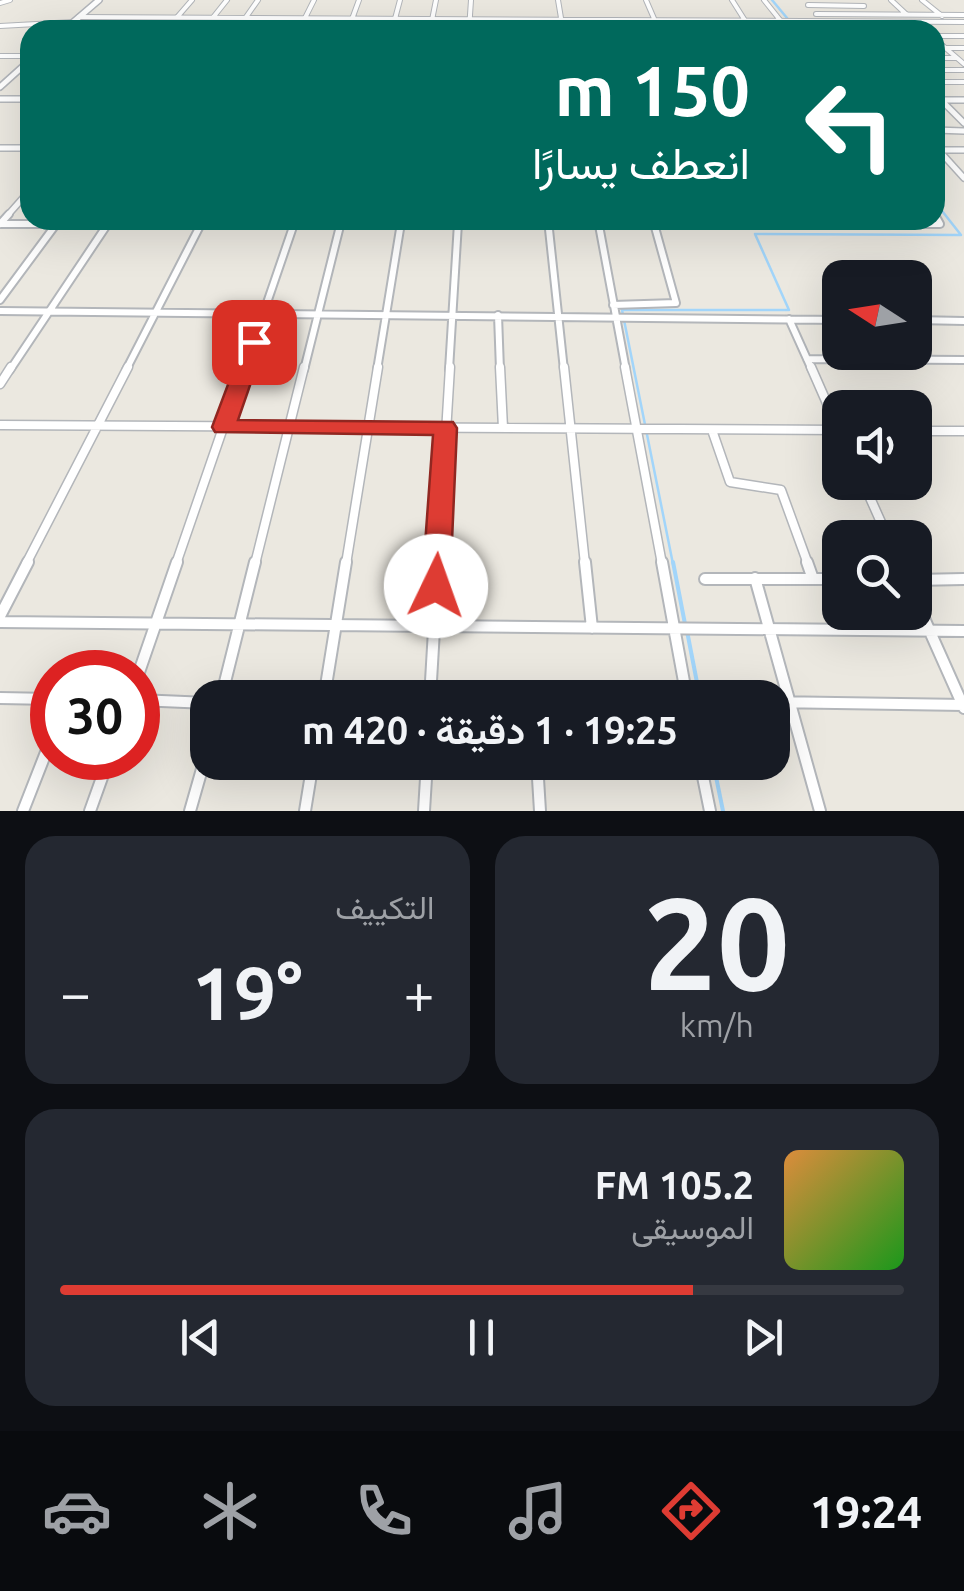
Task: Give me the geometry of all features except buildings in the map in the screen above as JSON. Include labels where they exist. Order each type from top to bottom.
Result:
[{"type":"street","points":[[0,3],[10,0]]},
{"type":"street","points":[[76,20],[98,0]]},
{"type":"street","points":[[174,20],[192,0]]},
{"type":"street","points":[[211,20],[226,0]]},
{"type":"street","points":[[246,18],[258,0]]},
{"type":"street","points":[[305,18],[314,0]]},
{"type":"street","points":[[352,18],[359,0]]},
{"type":"street","points":[[396,19],[400,0]]},
{"type":"street","points":[[433,19],[436,0]]},
{"type":"street","points":[[470,19],[471,0]]},
{"type":"street","points":[[558,0],[561,20]]},
{"type":"street","points":[[76,20],[655,20],[646,0]]},
{"type":"street","points":[[764,0],[779,20]]},
{"type":"street","points":[[803,0],[821,20]]},
{"type":"street","points":[[859,0],[870,11]]},
{"type":"street","points":[[891,0],[914,20]]},
{"type":"street","points":[[922,0],[949,22]]},
{"type":"street","points":[[808,5],[864,6]]},
{"type":"street","points":[[852,20],[844,11],[906,13]]},
{"type":"street","points":[[816,14],[938,13],[963,19]]},
{"type":"street","points":[[945,22],[963,19]]},
{"type":"street","points":[[954,36],[964,46]]},
{"type":"street","points":[[945,37],[964,36]]},
{"type":"street","points":[[945,48],[964,46]]},
{"type":"street","points":[[945,48],[962,63]]},
{"type":"street","points":[[0,87],[20,68]]},
{"type":"street","points":[[945,107],[964,127]]},
{"type":"street","points":[[945,158],[964,178]]},
{"type":"street","points":[[950,163],[964,163]]},
{"type":"street","points":[[0,224],[20,201]]},
{"type":"street","points":[[0,300],[52,230]]},
{"type":"street","points":[[0,384],[104,230]]},
{"type":"street","points":[[198,230],[0,619],[156,624],[964,631]]},
{"type":"street","points":[[147,650],[292,230]]},
{"type":"street","points":[[226,680],[339,230]]},
{"type":"street","points":[[327,680],[400,230]]},
{"type":"street","points":[[431,680],[458,230]]},
{"type":"street","points":[[549,230],[592,628]]},
{"type":"street","points":[[599,230],[683,680]]},
{"type":"street","points":[[613,305],[676,303],[656,230]]},
{"type":"street","points":[[0,312],[822,320]]},
{"type":"street","points":[[498,314],[503,428]]},
{"type":"street","points":[[788,319],[822,392]]},
{"type":"street","points":[[932,320],[961,321],[964,331]]},
{"type":"street","points":[[807,359],[964,360]]},
{"type":"street","points":[[0,426],[822,431]]},
{"type":"street","points":[[712,430],[730,482],[781,490],[813,579]]},
{"type":"street","points":[[932,431],[964,431]]},
{"type":"street","points":[[705,578],[822,579]]},
{"type":"street","points":[[755,578],[782,680]]},
{"type":"street","points":[[932,580],[964,579]]},
{"type":"street","points":[[790,702],[964,706],[930,631]]},
{"type":"street","points":[[0,698],[30,699]]},
{"type":"street","points":[[160,701],[190,702]]},
{"type":"street","points":[[790,709],[820,811]]},
{"type":"street","points":[[23,811],[35,780]]},
{"type":"street","points":[[90,811],[101,780]]},
{"type":"street","points":[[190,811],[199,780]]},
{"type":"street","points":[[305,811],[310,780]]},
{"type":"street","points":[[424,811],[426,780]]},
{"type":"street","points":[[538,780],[540,811]]},
{"type":"street","points":[[704,780],[710,811]]},
{"type":"waterway","points":[[772,0],[789,20]]},
{"type":"waterway","points":[[673,564],[622,310],[789,310],[755,234],[961,235],[945,215]]},
{"type":"waterway","points":[[673,562],[685,624]]},
{"type":"waterway","points":[[687,631],[697,680]]},
{"type":"waterway","points":[[717,780],[723,811]]},
{"type":"route","points":[[254,342],[223,427],[445,428],[436,586]]}]
